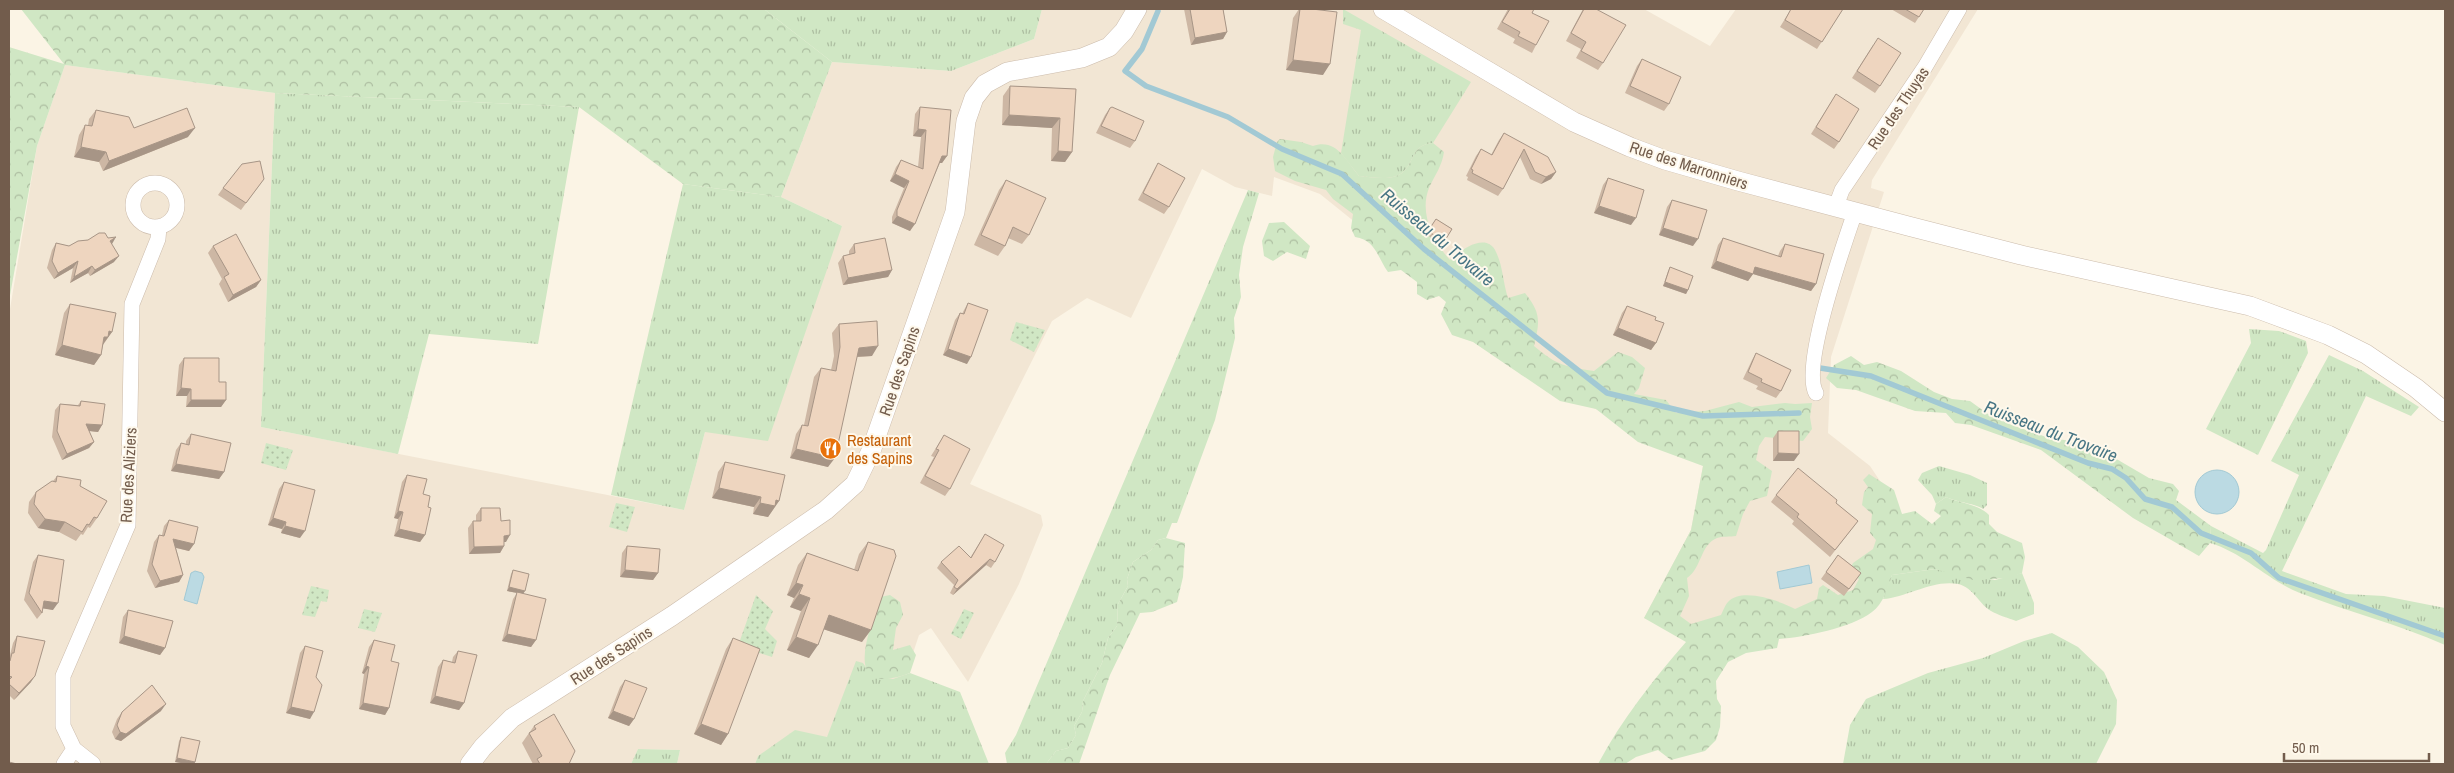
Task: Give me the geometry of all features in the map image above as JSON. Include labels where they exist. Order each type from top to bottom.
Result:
[{"type":"street","name":"Rue des Sapins","points":[[470,764],[483,747],[512,718],[688,605],[826,510],[855,484],[871,451],[955,212],[966,121],[974,98],[985,84],[1007,72],[1082,58],[1109,46],[1124,31],[1136,9]]},
{"type":"street","name":"Rue des Marronniers","points":[[1383,9],[1574,122],[1630,147],[1665,160],[1729,179],[2021,255],[2250,306],[2289,319],[2366,354],[2416,388],[2445,412]]},
{"type":"street","name":"Rue des Thuyas","points":[[1836,206],[1842,190],[1925,67],[1959,9]]},
{"type":"street","points":[[1816,393],[1812,385],[1814,352],[1855,212]]},
{"type":"street","name":"Rue des Aliziers","points":[[92,764],[74,749],[63,726],[63,676],[128,525],[132,304],[158,239],[159,226]]},
{"type":"street","points":[[64,764],[74,749]]},
{"type":"shaded area","points":[[1042,9],[1644,9],[1710,46],[1736,9],[1978,9],[1872,180],[1871,188],[1884,192],[1831,357],[1828,433],[1870,466],[1902,514],[1875,599],[1722,652],[1644,618],[1691,530],[1703,466],[1571,396],[1320,194],[1274,177],[1272,196],[1235,187],[1202,169],[1131,318],[1087,298],[1052,321],[970,484],[1041,515],[1043,525],[1019,584],[968,682],[931,628],[919,635],[905,677],[827,737],[758,756],[755,764],[677,764],[680,750],[638,749],[631,764],[9,764],[9,315],[37,146],[65,65],[275,93],[261,427],[684,510],[705,432],[842,226],[781,197],[832,62],[951,71],[1034,39]]},
{"type":"green space","points":[[21,9],[764,9],[832,62],[781,197],[683,184],[579,107],[275,93],[65,65],[37,146],[9,301],[9,47],[64,64]]},
{"type":"green space","points":[[764,9],[1042,9],[1034,39],[951,71],[832,62]]},
{"type":"green space","points":[[1343,9],[1471,82],[1433,143],[1426,144],[1417,150],[1408,167],[1395,177],[1359,176],[1341,153],[1361,30],[1343,24]]},
{"type":"green space","points":[[275,93],[579,107],[538,344],[429,334],[398,454],[261,427]]},
{"type":"green space","points":[[1280,139],[1313,146],[1328,145],[1345,157],[1359,176],[1383,178],[1395,177],[1400,174],[1408,167],[1417,150],[1426,144],[1433,143],[1444,152],[1426,198],[1429,227],[1438,245],[1450,260],[1473,244],[1486,243],[1492,246],[1500,263],[1508,298],[1525,293],[1534,306],[1538,324],[1534,346],[1555,361],[1576,368],[1594,371],[1618,352],[1632,357],[1645,368],[1639,388],[1634,394],[1666,400],[1676,413],[1705,411],[1739,402],[1752,407],[1785,403],[1812,403],[1810,417],[1812,429],[1803,441],[1765,437],[1759,446],[1756,460],[1772,471],[1767,496],[1750,501],[1743,514],[1736,536],[1719,537],[1711,541],[1696,569],[1687,578],[1689,596],[1680,616],[1691,624],[1721,615],[1728,602],[1742,596],[1771,599],[1795,609],[1817,599],[1819,588],[1823,585],[1838,595],[1853,590],[1859,579],[1849,571],[1853,563],[1873,549],[1876,540],[1870,533],[1872,514],[1862,505],[1864,492],[1868,487],[1863,480],[1869,474],[1894,490],[1902,514],[1915,511],[1932,524],[1941,516],[1934,511],[1936,504],[1946,497],[1984,511],[1989,515],[1989,524],[1997,532],[2022,543],[2025,557],[2022,573],[2009,578],[1973,580],[1935,569],[1892,575],[1879,605],[1863,618],[1827,631],[1779,639],[1777,648],[1746,653],[1728,662],[1716,681],[1717,699],[1721,706],[1720,727],[1716,740],[1705,751],[1671,760],[1658,750],[1636,757],[1625,764],[1598,764],[1617,731],[1639,700],[1686,642],[1644,618],[1691,530],[1703,466],[1638,442],[1596,409],[1560,401],[1473,342],[1452,335],[1441,314],[1446,302],[1439,296],[1427,300],[1417,294],[1417,282],[1401,270],[1388,272],[1372,245],[1355,237],[1351,228],[1353,214],[1333,199],[1326,190],[1295,181],[1275,171],[1273,157],[1277,142]]},
{"type":"green space","points":[[683,184],[781,197],[842,226],[768,441],[705,432],[684,510],[611,495]]},
{"type":"green space","points":[[1248,190],[1259,193],[1243,247],[1239,275],[1241,297],[1234,318],[1235,338],[1215,420],[1177,523],[1172,523],[1166,538],[1158,540],[1151,550],[1133,562],[1127,579],[1128,586],[1118,604],[1117,626],[1108,638],[1102,663],[1083,701],[1082,712],[1074,726],[1076,735],[1068,748],[1056,751],[1046,764],[1007,764],[1005,753],[1016,735]]},
{"type":"green space","points":[[1284,222],[1310,246],[1306,259],[1287,252],[1273,261],[1264,256],[1262,241],[1269,223]]},
{"type":"green space","points":[[1016,322],[1045,330],[1034,352],[1010,340]]},
{"type":"green space","points":[[2249,329],[2279,331],[2306,341],[2308,353],[2258,455],[2206,429],[2251,343]]},
{"type":"green space","points":[[2329,355],[2363,371],[2419,407],[2411,416],[2366,396],[2282,571],[2346,594],[2384,596],[2445,608],[2445,645],[2288,588],[2234,553],[2210,543],[2211,526],[2263,553],[2266,550],[2299,475],[2271,461]]},
{"type":"green space","points":[[1851,356],[1864,365],[1877,362],[1901,371],[1934,392],[1952,399],[1970,401],[1988,414],[2009,424],[2049,438],[2072,441],[2101,450],[2149,478],[2173,484],[2179,491],[2176,500],[2211,526],[2210,543],[2199,556],[2133,518],[2041,450],[1971,425],[1955,423],[1946,413],[1915,411],[1856,390],[1837,388],[1826,378],[1834,365]]},
{"type":"green space","points":[[266,443],[293,450],[286,470],[261,463]]},
{"type":"green space","points":[[1939,466],[1970,475],[1987,483],[1987,505],[1983,509],[1946,497],[1936,504],[1932,495],[1918,480],[1922,473]]},
{"type":"green space","points":[[616,503],[635,507],[627,532],[609,527]]},
{"type":"green space","points":[[1166,538],[1185,543],[1183,577],[1177,602],[1152,612],[1140,613],[1110,675],[1079,764],[1046,764],[1056,751],[1068,748],[1076,735],[1074,726],[1082,712],[1083,701],[1102,663],[1108,638],[1117,626],[1118,604],[1128,586],[1127,579],[1133,562],[1151,550],[1158,540]]},
{"type":"green space","points":[[1935,569],[1995,580],[2022,573],[2034,603],[2034,614],[2016,621],[1991,611],[1972,592],[1963,586],[1949,583],[1930,586],[1883,599],[1892,575]]},
{"type":"green space","points":[[311,586],[329,590],[327,602],[321,601],[315,617],[302,615]]},
{"type":"green space","points":[[756,595],[773,611],[765,629],[777,641],[772,657],[738,646]]},
{"type":"green space","points":[[890,595],[900,602],[903,615],[896,628],[893,650],[910,645],[916,655],[910,673],[888,679],[874,677],[867,670],[865,658],[866,644],[880,597]]},
{"type":"green space","points":[[364,609],[382,613],[375,632],[358,628]]},
{"type":"green space","points":[[964,609],[974,613],[961,639],[951,634]]},
{"type":"green space","points":[[2052,633],[2078,647],[2104,672],[2117,700],[2116,724],[2096,764],[1843,764],[1850,725],[1866,699],[1928,673],[1983,658],[2024,641]]},
{"type":"green space","points":[[856,661],[863,663],[871,675],[893,679],[910,673],[960,692],[989,764],[755,764],[758,756],[795,730],[827,737]]},
{"type":"green space","points":[[638,749],[680,750],[677,764],[631,764]]},
{"type":"water","points":[[2221,470],[2233,476],[2238,483],[2238,501],[2233,508],[2226,513],[2213,514],[2205,511],[2198,504],[2195,488],[2198,480],[2205,473]]},
{"type":"water","points":[[1809,565],[1812,583],[1780,589],[1777,572]]},
{"type":"water","points":[[195,571],[202,573],[204,577],[197,604],[184,600],[191,573]]},
{"type":"building","points":[[1190,9],[1223,9],[1227,32],[1195,38]]},
{"type":"building","points":[[1300,9],[1337,12],[1330,64],[1293,60]]},
{"type":"building","points":[[1510,9],[1534,9],[1532,13],[1549,21],[1536,45],[1518,36],[1520,32],[1502,22]]},
{"type":"building","points":[[1584,9],[1596,9],[1626,25],[1603,63],[1581,51],[1586,42],[1571,33]]},
{"type":"building","points":[[1791,9],[1843,9],[1822,42],[1785,20]]},
{"type":"building","points":[[1905,9],[1924,9],[1919,17]]},
{"type":"building","points":[[1878,38],[1901,53],[1880,86],[1857,71]]},
{"type":"building","points":[[1642,59],[1681,77],[1669,104],[1630,86]]},
{"type":"building","points":[[1010,86],[1076,89],[1072,152],[1058,151],[1060,118],[1009,115]]},
{"type":"building","points":[[1836,94],[1859,109],[1839,142],[1816,127]]},
{"type":"building","points":[[920,107],[951,110],[947,156],[942,156],[915,224],[897,216],[897,210],[909,181],[895,174],[901,160],[923,169],[926,130],[918,129]]},
{"type":"building","points":[[1112,107],[1144,121],[1135,141],[1101,126]]},
{"type":"building","points":[[187,108],[195,128],[109,161],[106,152],[81,147],[85,125],[92,126],[96,110],[129,117],[134,128]]},
{"type":"building","points":[[1504,133],[1548,157],[1556,172],[1546,177],[1535,172],[1524,149],[1503,189],[1472,173],[1473,170],[1471,169],[1481,149],[1492,155]]},
{"type":"building","points":[[260,161],[264,179],[246,203],[223,188],[242,164]]},
{"type":"building","points":[[1158,163],[1185,178],[1169,207],[1143,193]]},
{"type":"building","points":[[1608,178],[1644,190],[1636,218],[1599,206]]},
{"type":"building","points":[[1006,180],[1046,198],[1029,235],[1013,227],[1005,246],[981,235]]},
{"type":"building","points":[[1672,200],[1707,210],[1698,239],[1663,228]]},
{"type":"building","points":[[1436,219],[1452,229],[1444,242],[1428,231]]},
{"type":"building","points":[[99,233],[105,233],[108,238],[116,237],[110,241],[119,256],[95,270],[92,266],[74,277],[78,261],[58,273],[52,261],[56,243],[69,246],[78,241],[88,240]]},
{"type":"building","points":[[236,234],[261,280],[233,295],[224,277],[229,274],[213,246]]},
{"type":"building","points":[[885,238],[892,270],[848,278],[843,256],[855,253],[854,244]]},
{"type":"building","points":[[1723,238],[1781,257],[1785,244],[1824,254],[1816,284],[1755,267],[1753,274],[1716,261]]},
{"type":"building","points":[[1670,267],[1693,276],[1688,290],[1665,282]]},
{"type":"building","points":[[968,303],[988,310],[971,357],[948,349],[960,313],[964,314]]},
{"type":"building","points":[[70,304],[116,313],[112,332],[109,331],[108,337],[104,337],[101,355],[62,345]]},
{"type":"building","points":[[1627,306],[1656,317],[1655,320],[1664,323],[1656,343],[1618,328]]},
{"type":"building","points":[[877,321],[878,346],[859,348],[835,458],[796,449],[802,425],[808,426],[821,368],[836,371],[840,347],[839,324]]},
{"type":"building","points":[[1756,353],[1791,370],[1781,391],[1761,382],[1762,379],[1748,372]]},
{"type":"building","points":[[184,358],[219,358],[219,382],[226,382],[226,400],[191,400],[191,389],[181,388]]},
{"type":"building","points":[[81,401],[105,404],[102,425],[86,424],[94,442],[67,454],[57,431],[60,404],[80,406]]},
{"type":"building","points":[[1778,431],[1799,431],[1799,454],[1778,453]]},
{"type":"building","points":[[191,434],[231,443],[224,472],[176,464],[181,443],[189,445]]},
{"type":"building","points":[[944,435],[970,449],[950,489],[925,476],[939,450],[936,449]]},
{"type":"building","points":[[725,462],[785,475],[779,501],[776,500],[775,506],[760,503],[761,497],[719,488]]},
{"type":"building","points":[[1798,468],[1837,500],[1836,503],[1858,521],[1835,550],[1797,517],[1799,514],[1776,495]]},
{"type":"building","points":[[407,475],[427,479],[423,494],[430,496],[428,507],[431,508],[425,535],[399,529],[403,512],[398,511]]},
{"type":"building","points":[[57,476],[81,480],[80,486],[107,501],[97,518],[94,517],[82,532],[65,522],[45,519],[34,504],[36,492],[52,481],[56,482]]},
{"type":"building","points":[[284,482],[315,490],[305,531],[285,526],[286,522],[273,518]]},
{"type":"building","points":[[481,508],[500,508],[501,521],[510,520],[510,535],[504,536],[504,546],[474,547],[473,521],[481,521]]},
{"type":"building","points":[[169,520],[198,527],[194,544],[173,539],[183,575],[160,581],[152,564],[159,535],[164,536]]},
{"type":"building","points":[[985,534],[1004,545],[995,562],[990,559],[957,589],[954,587],[958,580],[941,562],[959,546],[971,558]]},
{"type":"building","points":[[868,542],[894,550],[896,556],[871,630],[829,615],[818,645],[796,637],[810,598],[799,594],[803,585],[796,583],[807,553],[858,571]]},
{"type":"building","points":[[627,546],[660,549],[658,573],[625,570]]},
{"type":"building","points":[[38,555],[64,560],[58,603],[44,601],[42,613],[29,593]]},
{"type":"building","points":[[1838,555],[1861,573],[1849,589],[1826,572]]},
{"type":"building","points":[[513,570],[529,574],[525,591],[509,587]]},
{"type":"building","points":[[517,592],[546,599],[536,640],[507,634]]},
{"type":"building","points":[[128,610],[173,621],[165,648],[124,636]]},
{"type":"building","points":[[17,636],[45,641],[35,676],[19,693],[9,684],[9,680],[12,677],[9,676],[9,661],[12,653],[14,653]]},
{"type":"building","points":[[733,638],[760,649],[728,734],[701,724]]},
{"type":"building","points":[[374,640],[395,645],[391,661],[399,663],[389,708],[363,703],[369,667],[366,666]]},
{"type":"building","points":[[305,646],[323,651],[316,677],[322,685],[314,712],[291,707]]},
{"type":"building","points":[[458,651],[477,655],[464,703],[435,696],[443,660],[455,663]]},
{"type":"building","points":[[625,680],[647,688],[634,719],[613,711]]},
{"type":"building","points":[[152,685],[166,704],[126,734],[120,732],[117,725],[122,712]]},
{"type":"building","points":[[554,714],[575,751],[569,764],[540,764],[537,759],[542,756],[529,733],[536,729],[534,726]]},
{"type":"building","points":[[181,737],[200,741],[195,762],[177,758]]},
{"type":"waterway","name":"Ruisseau du Trovaire","points":[[1158,11],[1142,49],[1125,71],[1146,86],[1228,117],[1282,149],[1342,174],[1424,249],[1607,393],[1703,416],[1799,413]]},
{"type":"waterway","name":"Ruisseau du Trovaire","points":[[1820,368],[1871,376],[2088,463],[2112,469],[2126,478],[2145,499],[2172,507],[2201,533],[2251,553],[2279,578],[2445,636]]},
{"type":"place","name":"Restaurant des Sapins","points":[[831,449]]}]
